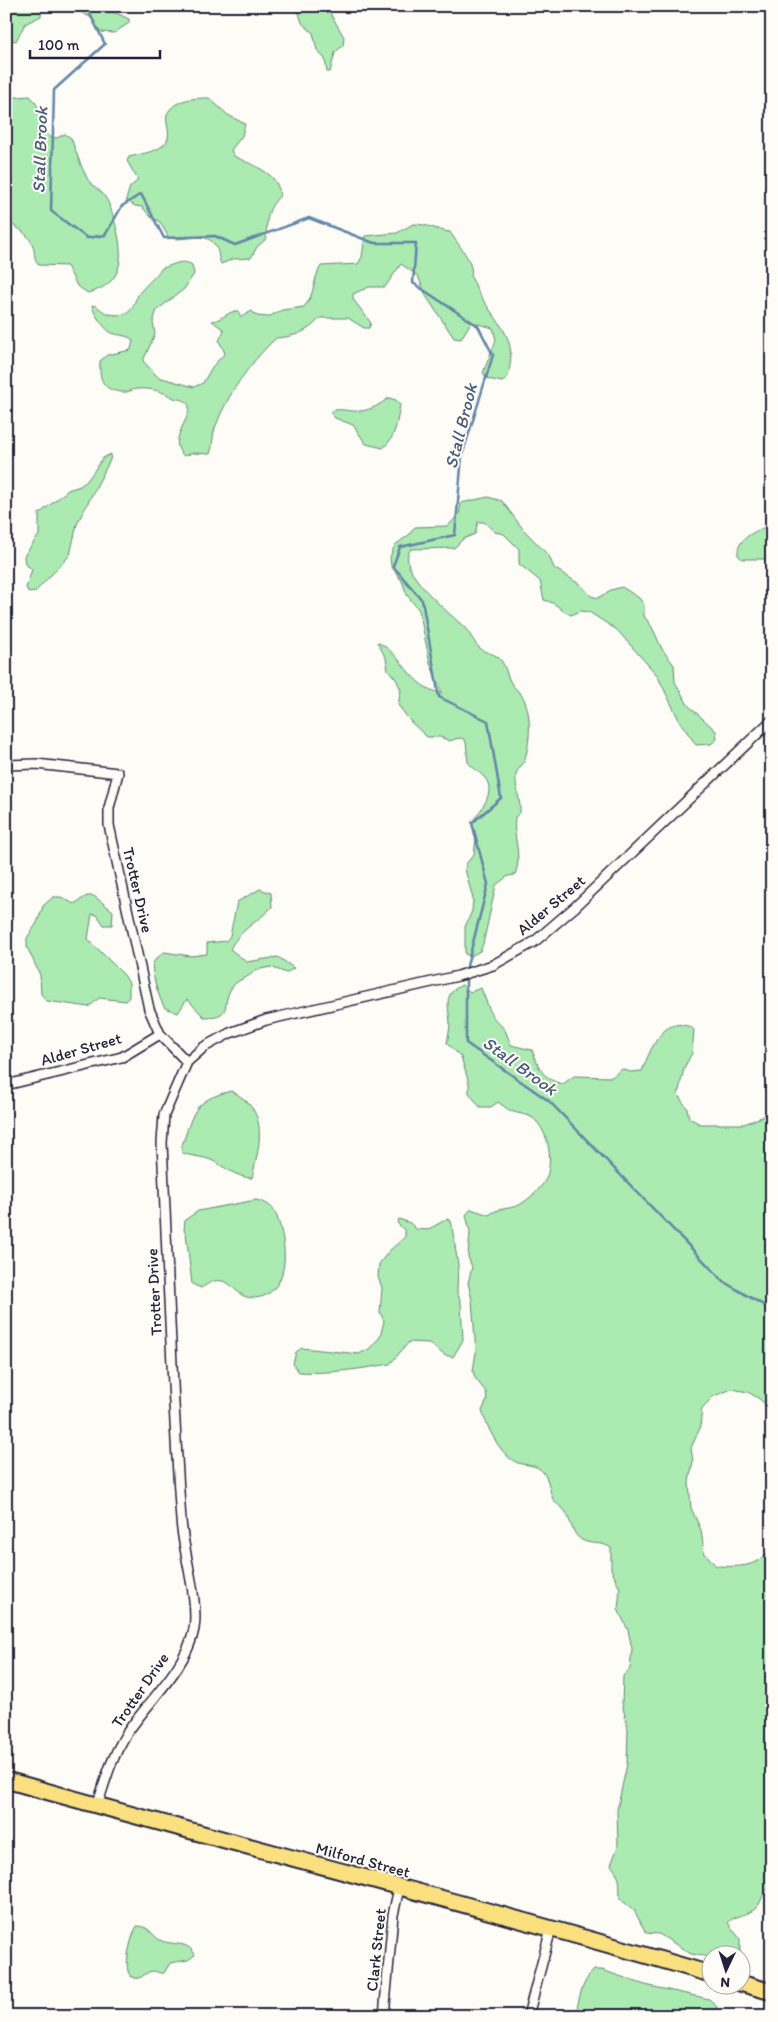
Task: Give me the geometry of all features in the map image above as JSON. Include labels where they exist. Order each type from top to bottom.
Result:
[{"type":"main road","name":"Milford Street","points":[[6,1780],[700,1971]]},
{"type":"main road","points":[[750,1986],[772,1992]]},
{"type":"street","name":"Alder Street","points":[[187,1062],[204,1047],[230,1033],[266,1020],[472,972],[493,965],[534,942],[574,907],[772,720]]},
{"type":"street","name":"Trotter Drive","points":[[6,765],[36,764],[118,773],[109,808],[109,825],[149,1009],[160,1034],[187,1062],[164,1115],[162,1143],[181,1522],[193,1600],[194,1628],[190,1643],[177,1666],[126,1734],[110,1762],[97,1806]]},
{"type":"street","name":"Alder Street","points":[[6,1085],[122,1057],[160,1034]]},
{"type":"street","name":"Clark Street","points":[[384,2016],[393,1915],[399,1888]]},
{"type":"street","points":[[529,2012],[551,1929]]},
{"type":"green space","points":[[6,6],[42,6],[41,16],[25,24],[16,41],[6,39]]},
{"type":"green space","points":[[68,6],[92,6],[94,10],[116,13],[129,19],[129,23],[114,33],[101,32],[90,17]]},
{"type":"green space","points":[[297,6],[326,6],[344,37],[343,45],[335,53],[330,72],[327,72],[325,59],[317,50],[313,33],[302,23]]},
{"type":"green space","points":[[30,96],[37,105],[50,137],[57,138],[65,134],[71,138],[87,178],[105,197],[113,215],[119,237],[120,258],[118,268],[115,276],[109,283],[100,289],[88,293],[77,286],[67,266],[39,265],[35,259],[33,245],[27,236],[20,229],[6,222],[6,98]]},
{"type":"green space","points":[[209,98],[228,115],[245,124],[242,136],[231,150],[234,156],[270,175],[279,188],[280,196],[270,211],[267,221],[266,239],[257,247],[251,258],[233,259],[221,264],[216,247],[211,241],[200,237],[169,238],[160,222],[151,217],[142,207],[135,206],[126,200],[130,187],[138,180],[127,161],[129,157],[157,149],[166,142],[168,138],[167,114],[175,105],[185,100]]},
{"type":"green space","points":[[413,224],[450,232],[465,254],[471,265],[471,277],[503,329],[510,346],[509,372],[506,379],[502,382],[488,379],[483,373],[496,340],[493,328],[471,322],[461,339],[454,338],[426,296],[418,276],[401,264],[385,287],[369,287],[353,294],[353,299],[371,323],[369,328],[364,328],[348,318],[320,318],[311,327],[300,333],[276,338],[248,369],[226,403],[213,434],[210,454],[193,453],[184,456],[179,449],[179,434],[189,411],[189,406],[185,401],[152,390],[116,391],[103,383],[100,373],[100,361],[107,355],[131,350],[133,340],[107,330],[96,316],[92,305],[109,314],[128,313],[140,292],[162,268],[184,262],[192,265],[194,274],[184,289],[157,310],[153,322],[155,334],[143,361],[158,377],[194,387],[203,383],[212,367],[225,353],[219,341],[224,330],[212,321],[235,311],[238,311],[241,317],[252,311],[257,316],[268,317],[282,310],[304,307],[308,302],[321,266],[358,264],[362,257],[365,236],[397,233]]},
{"type":"green space","points":[[389,398],[396,400],[400,405],[393,434],[383,448],[366,444],[353,425],[335,418],[330,412],[336,410],[364,410],[376,406]]},
{"type":"green space","points":[[111,454],[110,460],[77,524],[70,555],[35,592],[29,593],[26,588],[32,569],[25,564],[24,556],[39,535],[39,514],[68,490],[80,486],[87,481],[103,458]]},
{"type":"green space","points":[[488,497],[502,501],[523,529],[549,556],[554,568],[581,585],[591,596],[598,598],[611,590],[622,587],[639,598],[644,605],[644,616],[652,627],[662,649],[674,665],[675,682],[688,705],[716,731],[717,739],[711,744],[696,745],[680,722],[657,675],[617,630],[589,612],[581,611],[571,615],[553,603],[544,600],[540,581],[519,564],[519,549],[504,534],[495,532],[484,522],[478,522],[475,534],[463,539],[454,548],[411,549],[408,558],[410,568],[416,579],[465,628],[479,647],[500,659],[511,683],[521,694],[527,706],[529,737],[527,752],[516,776],[520,808],[520,813],[515,817],[514,824],[518,853],[517,868],[515,875],[508,876],[496,885],[483,944],[480,951],[471,956],[465,954],[465,927],[472,911],[473,899],[465,869],[466,864],[474,854],[476,838],[472,823],[486,802],[489,790],[488,784],[485,778],[468,762],[467,746],[464,739],[450,741],[440,737],[427,737],[411,722],[398,705],[401,690],[396,679],[388,670],[386,658],[377,642],[386,647],[414,678],[431,690],[442,693],[430,663],[419,610],[407,595],[402,581],[391,566],[390,557],[395,545],[409,535],[415,527],[448,526],[459,514],[461,503]]},
{"type":"green space","points":[[772,524],[772,559],[742,559],[738,555],[738,549],[744,539]]},
{"type":"green space","points":[[260,889],[271,893],[272,907],[238,937],[230,949],[247,962],[278,957],[294,968],[286,973],[271,967],[255,970],[233,986],[229,992],[224,1012],[220,1015],[204,1017],[187,999],[178,1013],[165,1008],[154,979],[153,963],[164,952],[191,956],[207,954],[207,943],[226,941],[230,936],[237,902]]},
{"type":"green space","points":[[87,896],[94,896],[113,911],[112,925],[104,925],[97,915],[92,914],[88,939],[124,975],[129,983],[129,997],[126,1001],[99,998],[89,1007],[47,1001],[41,994],[40,975],[27,947],[27,938],[37,923],[43,906],[53,897],[61,897],[74,904]]},
{"type":"green space","points":[[462,985],[470,992],[481,988],[492,1016],[505,1030],[511,1045],[532,1050],[542,1072],[556,1082],[563,1084],[574,1076],[612,1077],[622,1069],[630,1072],[642,1071],[656,1040],[662,1033],[675,1025],[691,1027],[694,1030],[692,1053],[684,1068],[678,1095],[687,1108],[689,1118],[700,1124],[744,1124],[772,1113],[772,1412],[761,1400],[748,1392],[732,1389],[714,1396],[702,1408],[700,1428],[691,1448],[693,1461],[689,1482],[691,1508],[701,1530],[704,1552],[716,1566],[741,1566],[754,1563],[772,1547],[772,1887],[765,1892],[756,1908],[749,1913],[734,1918],[728,1923],[740,1939],[740,1944],[700,1944],[700,1955],[691,1954],[659,1934],[646,1933],[634,1910],[620,1899],[620,1884],[617,1874],[611,1865],[618,1846],[617,1810],[627,1764],[628,1729],[622,1703],[623,1676],[630,1669],[632,1649],[628,1630],[618,1609],[620,1589],[611,1569],[611,1548],[603,1544],[589,1543],[577,1536],[565,1511],[553,1499],[548,1481],[543,1472],[535,1466],[518,1463],[506,1455],[491,1433],[482,1411],[487,1400],[486,1392],[475,1378],[473,1371],[476,1352],[472,1300],[468,1283],[472,1267],[468,1257],[470,1232],[466,1215],[471,1209],[489,1215],[497,1210],[515,1207],[531,1197],[541,1187],[547,1176],[549,1153],[546,1137],[533,1118],[511,1111],[498,1102],[491,1107],[480,1107],[469,1093],[469,1083],[461,1057],[447,1043],[450,1025],[448,1001],[449,996]]},
{"type":"green space","points":[[231,1091],[252,1108],[257,1118],[259,1128],[258,1152],[252,1178],[236,1174],[208,1159],[183,1153],[181,1148],[192,1117],[201,1104],[208,1099]]},
{"type":"green space","points":[[256,1200],[272,1208],[280,1226],[284,1244],[284,1264],[279,1282],[266,1295],[252,1298],[241,1295],[228,1283],[222,1281],[214,1281],[201,1288],[192,1284],[186,1233],[184,1230],[185,1220],[198,1211]]},
{"type":"green space","points":[[399,1219],[410,1223],[416,1229],[427,1230],[447,1219],[451,1221],[458,1265],[457,1292],[461,1303],[463,1340],[453,1357],[444,1355],[429,1343],[409,1342],[390,1364],[333,1372],[299,1372],[293,1364],[296,1352],[302,1348],[359,1354],[369,1349],[380,1337],[384,1321],[380,1312],[382,1288],[378,1277],[379,1264],[389,1251],[405,1237],[405,1231],[397,1223]]},
{"type":"green space","points":[[137,1926],[147,1929],[164,1942],[189,1947],[195,1955],[188,1960],[170,1963],[164,1973],[150,1971],[138,1978],[132,1977],[127,1968],[127,1960],[130,1944]]},
{"type":"green space","points":[[594,1970],[602,1970],[645,1985],[709,1999],[717,2007],[716,2016],[576,2016],[579,1997],[586,1980]]},
{"type":"waterway","name":"Stall Brook","points":[[86,6],[105,44],[54,90],[51,211],[87,238],[105,235],[122,206],[141,194],[164,238],[215,236],[235,245],[309,218],[374,243],[416,243],[413,283],[478,326],[493,355],[462,456],[455,535],[400,547],[393,566],[422,600],[439,697],[488,721],[501,798],[472,823],[488,884],[466,970]]},
{"type":"waterway","name":"Stall Brook","points":[[466,975],[466,1043],[549,1101],[724,1282],[772,1310]]}]
